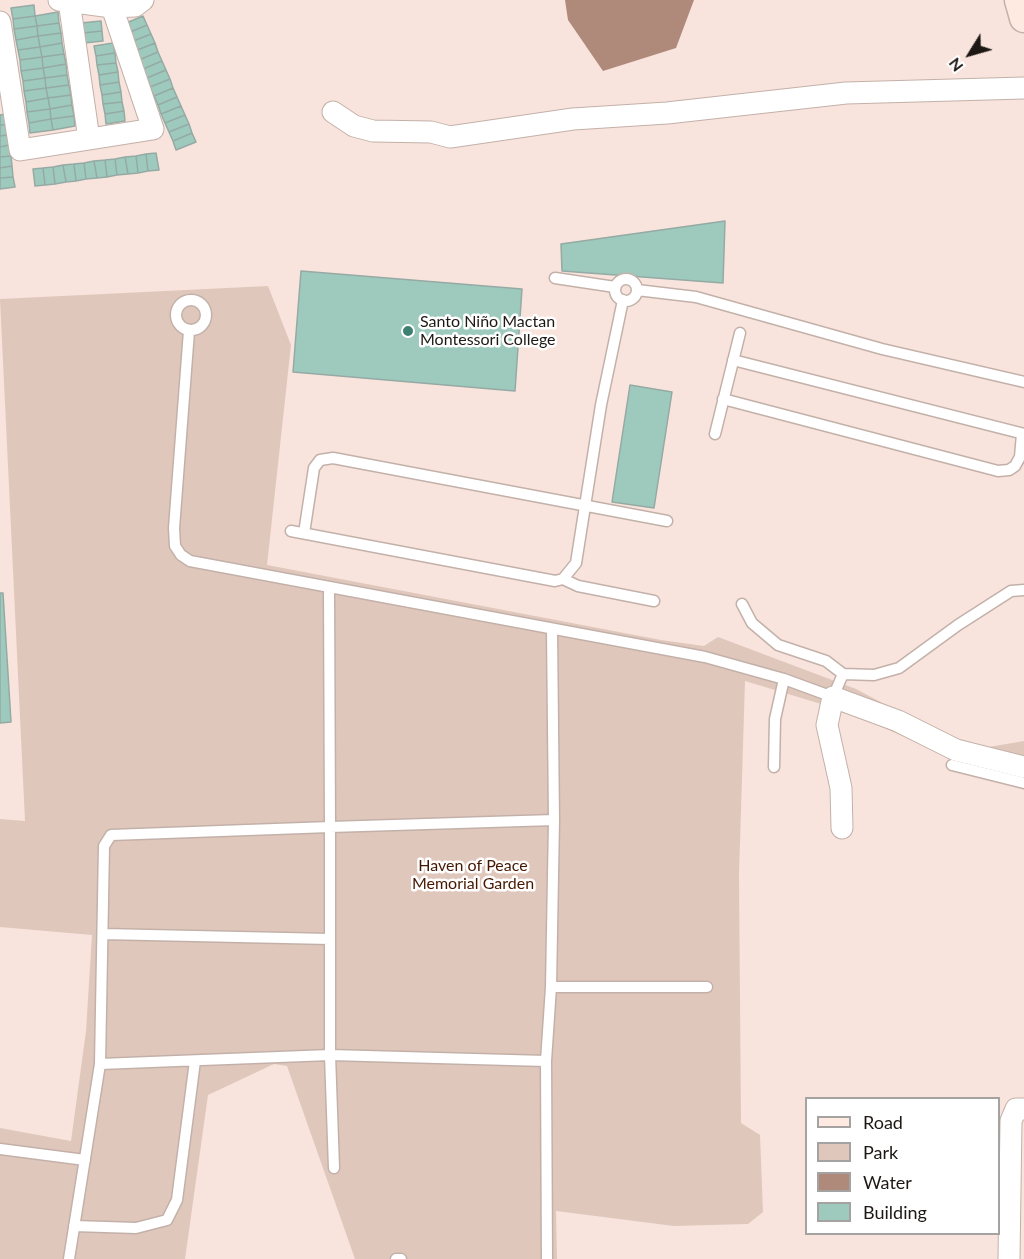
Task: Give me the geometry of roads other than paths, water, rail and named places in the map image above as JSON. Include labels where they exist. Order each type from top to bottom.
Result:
[{"type":"street","points":[[89,139],[64,1],[112,7],[135,6],[144,0]]},
{"type":"street","points":[[1019,0],[1024,18]]},
{"type":"street","points":[[0,22],[20,150],[153,129],[112,7]]},
{"type":"street","points":[[333,112],[354,126],[373,131],[431,132],[450,137],[573,119],[668,113],[846,93],[1024,88]]},
{"type":"street","points":[[842,828],[841,788],[827,725],[833,698],[898,722],[957,750],[1024,767]]},
{"type":"street","points":[[989,757],[1024,752]]},
{"type":"street","points":[[1009,1259],[1011,1121],[1016,1109],[1024,1109]]},
{"type":"lane","points":[[555,278],[615,287]]},
{"type":"lane","points":[[615,287],[621,280],[630,279],[637,290]]},
{"type":"lane","points":[[615,287],[617,296],[623,300],[630,300],[637,290]]},
{"type":"lane","points":[[637,290],[696,297],[882,349],[1024,382]]},
{"type":"lane","points":[[291,531],[555,581],[563,579],[576,563],[601,405],[623,300]]},
{"type":"lane","points":[[189,331],[175,546],[181,555],[190,561],[329,589],[705,657],[784,679],[833,698],[843,674]]},
{"type":"lane","points":[[715,434],[740,333]]},
{"type":"lane","points":[[723,399],[998,471],[1009,470],[1015,466],[1020,457],[1023,434],[733,360]]},
{"type":"lane","points":[[304,533],[314,468],[320,460],[333,458],[667,521]]},
{"type":"lane","points":[[563,579],[578,586],[654,601]]},
{"type":"lane","points":[[329,589],[330,1055],[333,1168]]},
{"type":"lane","points":[[742,604],[752,623],[778,645],[806,652],[826,661],[843,674],[874,675],[899,668],[1011,591],[1024,590]]},
{"type":"lane","points":[[547,1259],[546,1061],[551,987],[554,820],[552,630]]},
{"type":"lane","points":[[774,767],[775,719],[784,679]]},
{"type":"lane","points":[[952,765],[1024,783]]},
{"type":"lane","points":[[69,1259],[100,1064],[104,846],[111,835],[554,820]]},
{"type":"lane","points":[[104,934],[330,939]]},
{"type":"lane","points":[[551,987],[707,987]]},
{"type":"lane","points":[[100,1064],[330,1055],[546,1061]]},
{"type":"lane","points":[[74,1226],[136,1228],[167,1220],[177,1200],[195,1061]]},
{"type":"lane","points":[[0,1149],[85,1160]]},
{"type":"lane","points":[[396,1259],[401,1259]]},
{"type":"water","points":[[565,0],[694,0],[676,48],[603,71],[568,20]]},
{"type":"place","name":"Santo Niño Mactan Montessori College","points":[[408,331]]},
{"type":"park label","name":"Haven of Peace Memorial Garden","points":[[473,875]]}]
